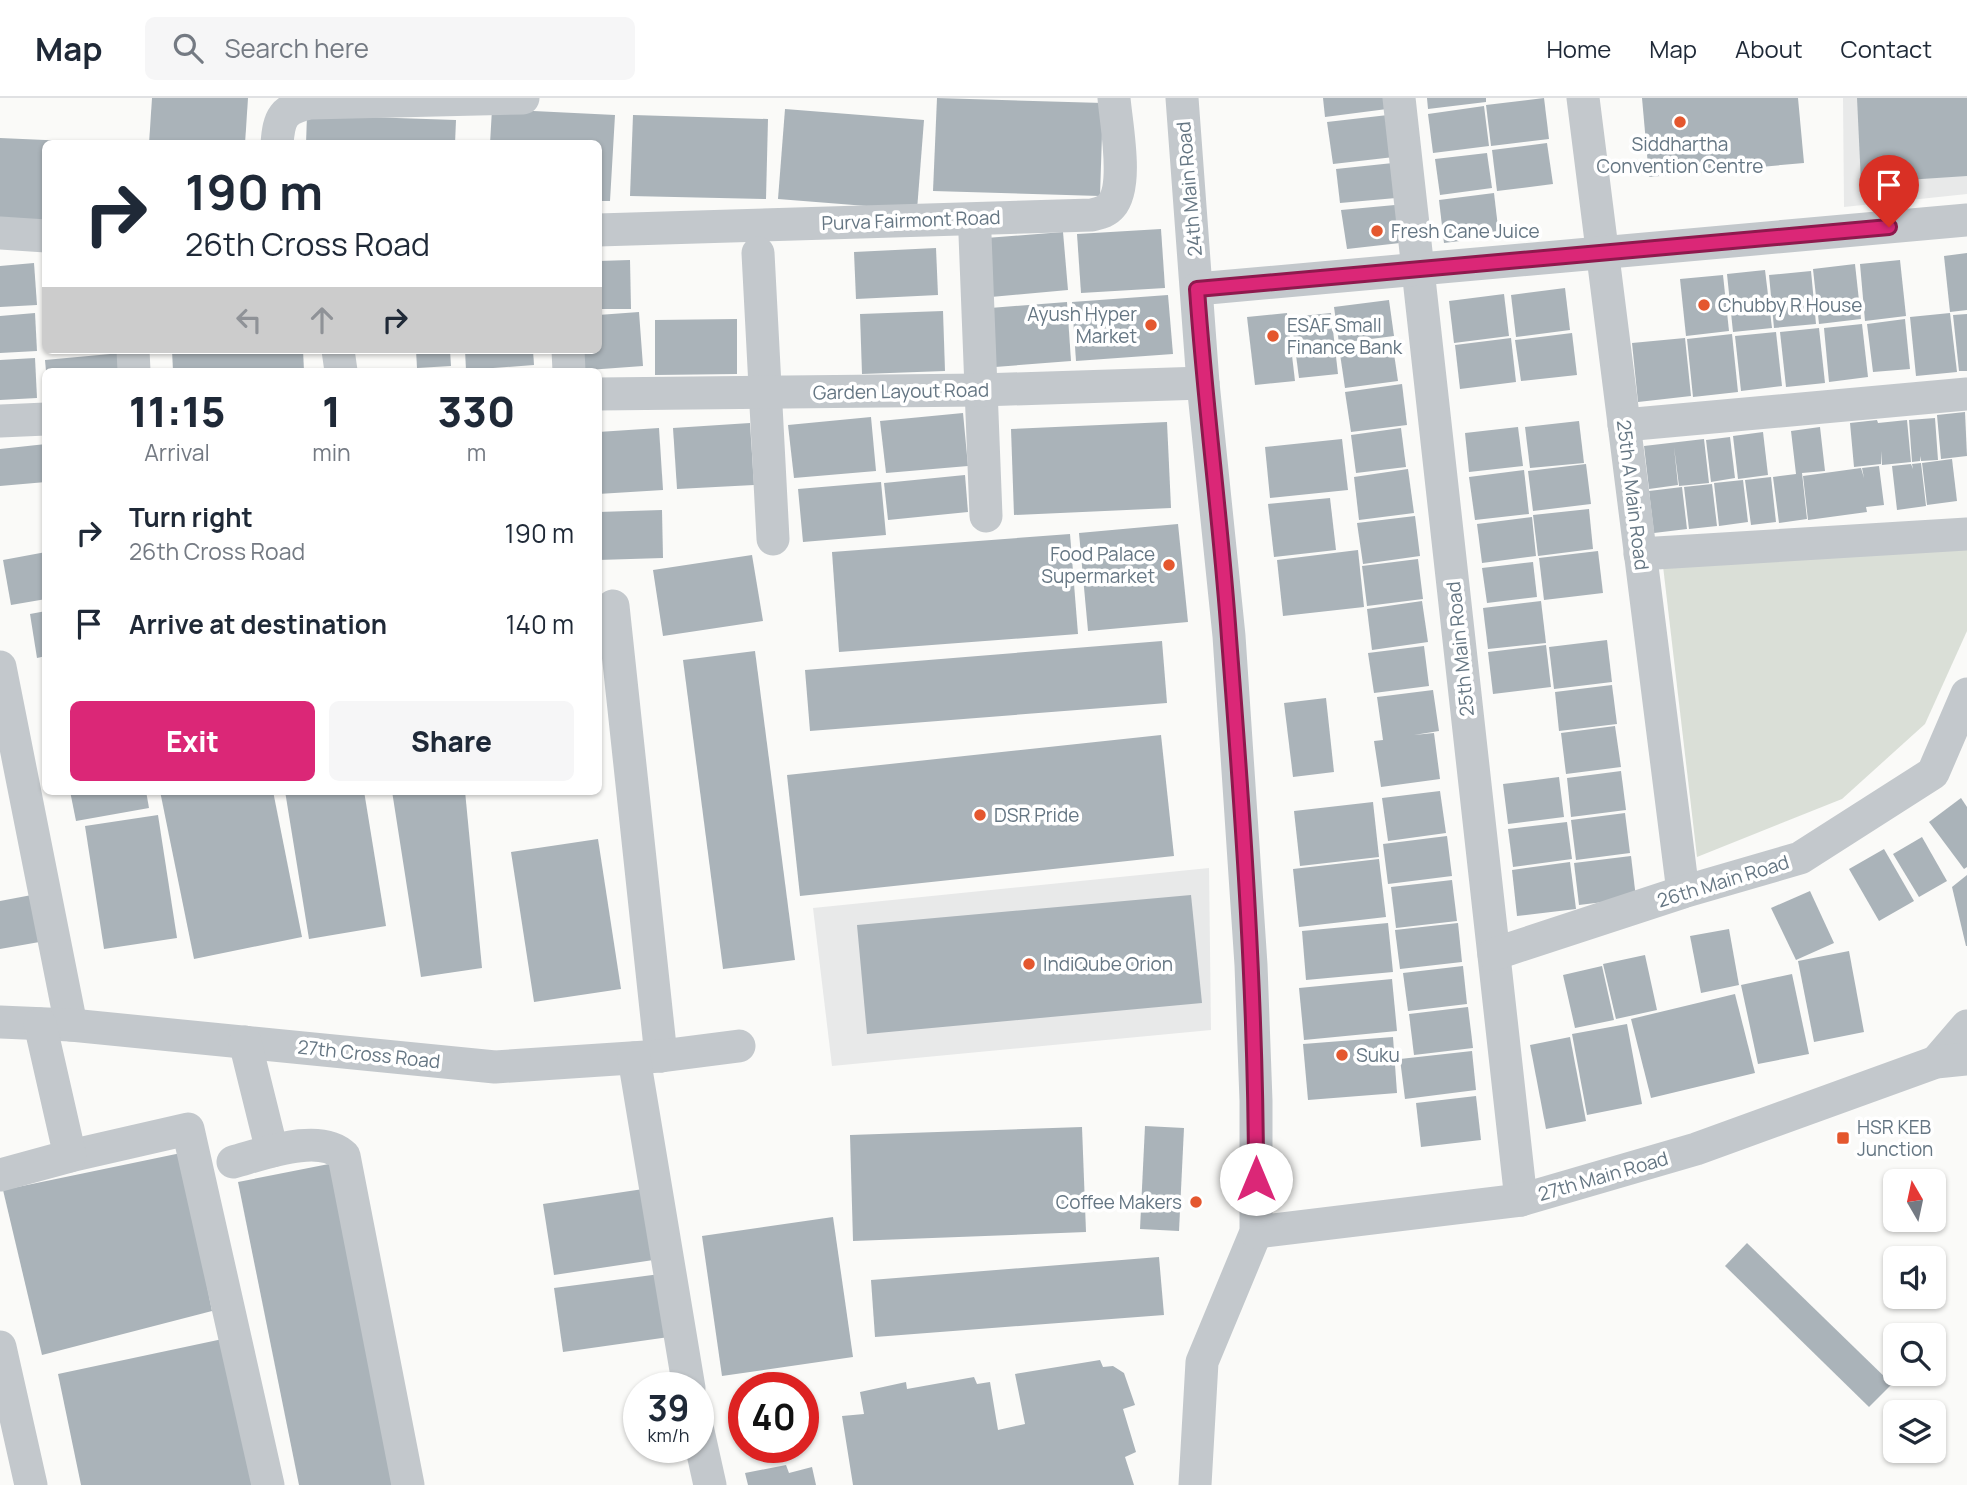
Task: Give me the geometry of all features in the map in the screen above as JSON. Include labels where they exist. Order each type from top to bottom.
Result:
[{"type":"street","points":[[277,140],[278,124],[286,112],[296,106],[310,103],[523,98]]},
{"type":"street","name":"Purva Fairmont Road","points":[[602,230],[1105,212],[1113,204],[1121,182],[1114,98]]},
{"type":"street","name":"24th Main Road","points":[[1182,98],[1203,383],[1229,636],[1251,965],[1255,1101],[1256,1232],[1202,1362],[1195,1485]]},
{"type":"street","name":"25th Main Road","points":[[1399,98],[1521,1200]]},
{"type":"street","name":"25th A Main Road","points":[[1583,98],[1683,892]]},
{"type":"street","points":[[1197,289],[1967,220]]},
{"type":"street","points":[[0,233],[42,236]]},
{"type":"street","points":[[975,235],[986,516]]},
{"type":"street","points":[[758,253],[773,539]]},
{"type":"street","name":"Garden Layout Road","points":[[602,394],[981,390],[1203,383]]},
{"type":"street","points":[[1624,425],[1967,394]]},
{"type":"street","points":[[0,421],[42,419]]},
{"type":"street","points":[[1640,554],[1967,534]]},
{"type":"street","points":[[613,606],[648,1057],[687,1372]]},
{"type":"street","points":[[0,667],[55,1025],[70,1156]]},
{"type":"street","name":"26th Main Road","points":[[1494,954],[1683,892],[1800,858],[1933,773],[1967,694]]},
{"type":"street","name":"27th Cross Road","points":[[0,1022],[245,1042],[495,1067],[648,1057],[739,1046]]},
{"type":"street","name":"27th Main Road","points":[[1256,1232],[1521,1200],[1696,1149],[1952,1060],[1967,1026]]},
{"type":"street","points":[[245,1042],[272,1151]]},
{"type":"street","points":[[0,1175],[188,1129],[268,1485]]},
{"type":"street","points":[[233,1162],[272,1151],[324,1144],[337,1149],[344,1156],[408,1485]]},
{"type":"street","points":[[0,1347],[30,1485]]},
{"type":"street","points":[[705,1463],[710,1485]]},
{"type":"shaded area","points":[[1843,98],[1967,98],[1967,194],[1844,207]]},
{"type":"shaded area","points":[[1967,549],[1967,631],[1925,724],[1842,799],[1697,857],[1663,566]]},
{"type":"shaded area","points":[[1209,868],[1211,1030],[832,1066],[813,908]]},
{"type":"building","points":[[152,98],[248,98],[245,140],[149,140]]},
{"type":"building","points":[[937,98],[1103,103],[1100,196],[933,191]]},
{"type":"building","points":[[1323,98],[1386,98],[1387,109],[1325,117]]},
{"type":"building","points":[[1427,98],[1486,98],[1486,102],[1428,109]]},
{"type":"building","points":[[1544,98],[1549,139],[1491,146],[1486,105]]},
{"type":"building","points":[[1642,98],[1798,98],[1804,163],[1649,177]]},
{"type":"building","points":[[1857,98],[1967,98],[1967,176],[1861,183]]},
{"type":"building","points":[[1484,106],[1489,146],[1433,153],[1428,114]]},
{"type":"building","points":[[492,109],[615,115],[610,201],[602,201],[602,140],[490,140]]},
{"type":"building","points":[[785,109],[924,120],[917,210],[778,199]]},
{"type":"building","points":[[307,115],[456,120],[455,140],[306,140]]},
{"type":"building","points":[[633,115],[768,119],[766,199],[630,196]]},
{"type":"building","points":[[1388,115],[1394,157],[1333,164],[1327,122]]},
{"type":"building","points":[[0,138],[45,140],[42,140],[42,227],[0,224]]},
{"type":"building","points":[[1547,143],[1553,184],[1497,191],[1492,150]]},
{"type":"building","points":[[1487,153],[1492,188],[1440,195],[1435,159]]},
{"type":"building","points":[[1393,163],[1396,198],[1340,203],[1336,169]]},
{"type":"building","points":[[1494,193],[1499,236],[1444,243],[1439,200]]},
{"type":"building","points":[[1395,205],[1400,243],[1347,249],[1341,210]]},
{"type":"building","points":[[1161,229],[1165,288],[1081,293],[1077,234]]},
{"type":"building","points":[[1063,232],[1068,290],[991,297],[986,238]]},
{"type":"building","points":[[936,248],[938,295],[856,299],[854,252]]},
{"type":"building","points":[[1967,253],[1967,310],[1950,312],[1944,256]]},
{"type":"building","points":[[630,260],[631,309],[602,309],[602,261]]},
{"type":"building","points":[[1900,260],[1906,316],[1865,321],[1860,264]]},
{"type":"building","points":[[34,263],[37,305],[0,307],[0,266]]},
{"type":"building","points":[[1855,264],[1861,319],[1819,324],[1813,269]]},
{"type":"building","points":[[1765,270],[1772,328],[1733,332],[1727,274]]},
{"type":"building","points":[[1811,271],[1816,324],[1774,328],[1769,275]]},
{"type":"building","name":"Chubby R House","points":[[1723,275],[1729,331],[1686,336],[1680,279]]},
{"type":"building","points":[[1565,288],[1570,330],[1516,337],[1511,295]]},
{"type":"building","points":[[1504,294],[1509,336],[1454,343],[1449,301]]},
{"type":"building","points":[[1168,295],[1173,354],[1076,361],[1072,302]]},
{"type":"building","points":[[1389,300],[1394,336],[1339,343],[1334,307]]},
{"type":"building","points":[[1067,302],[1071,361],[995,367],[990,308]]},
{"type":"building","points":[[943,311],[945,371],[862,374],[860,314]]},
{"type":"building","points":[[639,312],[643,366],[574,368],[572,354],[602,354],[602,315]]},
{"type":"building","points":[[35,313],[37,351],[0,353],[0,316]]},
{"type":"building","points":[[1287,313],[1295,381],[1255,385],[1247,317]]},
{"type":"building","points":[[1331,313],[1338,374],[1299,378],[1291,317]]},
{"type":"building","points":[[1950,313],[1957,372],[1916,376],[1910,317]]},
{"type":"building","points":[[1967,314],[1967,371],[1959,371],[1953,315]]},
{"type":"building","points":[[737,319],[737,374],[655,375],[655,320]]},
{"type":"building","points":[[1905,319],[1910,369],[1873,372],[1867,324]]},
{"type":"building","points":[[1862,324],[1868,377],[1829,382],[1824,328]]},
{"type":"building","points":[[1819,328],[1825,383],[1786,387],[1780,332]]},
{"type":"building","points":[[1776,332],[1782,386],[1741,391],[1735,336]]},
{"type":"building","points":[[1572,333],[1577,375],[1521,381],[1515,340]]},
{"type":"building","points":[[1732,334],[1738,392],[1693,397],[1687,339]]},
{"type":"building","points":[[1511,338],[1516,382],[1460,389],[1455,345]]},
{"type":"building","points":[[1685,338],[1691,396],[1638,402],[1632,343]]},
{"type":"building","points":[[1392,340],[1398,381],[1345,388],[1339,347]]},
{"type":"building","points":[[121,354],[123,368],[46,368],[45,360]]},
{"type":"building","points":[[172,354],[303,354],[304,368],[173,368]]},
{"type":"building","points":[[416,354],[450,354],[451,366],[417,368]]},
{"type":"building","points":[[465,354],[533,354],[534,365],[466,368]]},
{"type":"building","points":[[35,358],[37,398],[0,400],[0,360]]},
{"type":"building","points":[[1402,384],[1407,425],[1351,432],[1345,392]]},
{"type":"building","points":[[1965,412],[1967,456],[1941,459],[1937,415]]},
{"type":"building","points":[[963,413],[968,466],[886,473],[880,421]]},
{"type":"building","points":[[871,417],[876,471],[794,478],[788,425]]},
{"type":"building","points":[[1935,418],[1938,460],[1921,461],[1921,456],[1920,461],[1912,462],[1909,420]]},
{"type":"building","points":[[1877,420],[1878,423],[1907,420],[1911,462],[1882,465],[1881,451],[1881,464],[1854,467],[1850,423]]},
{"type":"building","points":[[1579,421],[1584,463],[1530,468],[1525,427]]},
{"type":"building","points":[[1167,422],[1171,508],[1014,515],[1011,429]]},
{"type":"building","points":[[750,423],[754,485],[677,489],[673,428]]},
{"type":"building","points":[[1518,427],[1523,466],[1469,472],[1465,433]]},
{"type":"building","points":[[1820,427],[1825,471],[1802,473],[1807,519],[1779,523],[1773,477],[1796,474],[1791,431]]},
{"type":"building","points":[[659,428],[663,490],[602,494],[602,432]]},
{"type":"building","points":[[1401,428],[1406,467],[1356,473],[1351,435]]},
{"type":"building","points":[[1763,432],[1768,475],[1738,479],[1733,436]]},
{"type":"building","points":[[1730,437],[1735,478],[1711,482],[1706,440]]},
{"type":"building","points":[[1342,439],[1348,490],[1270,498],[1265,447]]},
{"type":"building","points":[[1704,439],[1709,483],[1679,486],[1674,447],[1678,485],[1649,489],[1644,446]]},
{"type":"building","points":[[42,444],[42,482],[0,486],[0,449]]},
{"type":"building","points":[[1952,459],[1957,501],[1927,505],[1922,463]]},
{"type":"building","points":[[1921,463],[1926,506],[1897,510],[1892,466],[1911,464],[1913,469],[1912,464]]},
{"type":"building","points":[[1586,464],[1591,504],[1533,511],[1528,471]]},
{"type":"building","points":[[1879,466],[1884,505],[1866,507],[1867,512],[1808,520],[1803,476],[1861,468],[1864,478],[1862,468]]},
{"type":"building","points":[[1408,469],[1414,513],[1359,520],[1354,477]]},
{"type":"building","points":[[1524,470],[1529,514],[1475,520],[1469,477]]},
{"type":"building","points":[[965,475],[968,512],[888,520],[884,483]]},
{"type":"building","points":[[1771,477],[1776,522],[1751,525],[1745,480]]},
{"type":"building","points":[[1743,480],[1748,522],[1719,526],[1714,483]]},
{"type":"building","points":[[881,482],[886,535],[803,542],[798,489]]},
{"type":"building","points":[[1712,484],[1717,526],[1689,529],[1684,487]]},
{"type":"building","points":[[1682,487],[1687,529],[1654,533],[1649,491]]},
{"type":"building","points":[[1330,498],[1336,550],[1274,557],[1268,504]]},
{"type":"building","points":[[1589,509],[1593,549],[1538,556],[1533,515]]},
{"type":"building","points":[[662,510],[663,558],[602,560],[602,512]]},
{"type":"building","points":[[1415,516],[1420,556],[1363,564],[1357,523]]},
{"type":"building","points":[[1532,517],[1536,556],[1482,563],[1477,524]]},
{"type":"building","points":[[1178,524],[1188,622],[1088,631],[1079,533]]},
{"type":"building","points":[[1070,534],[1078,634],[839,652],[832,552]]},
{"type":"building","points":[[1358,550],[1364,607],[1283,616],[1277,560]]},
{"type":"building","points":[[1598,551],[1603,593],[1544,600],[1539,558]]},
{"type":"building","points":[[42,553],[42,600],[11,605],[3,560]]},
{"type":"building","points":[[752,555],[763,621],[663,636],[653,570]]},
{"type":"building","points":[[1418,559],[1423,599],[1367,606],[1362,566]]},
{"type":"building","points":[[1533,562],[1537,597],[1487,603],[1482,568]]},
{"type":"building","points":[[1422,601],[1428,642],[1372,650],[1367,609]]},
{"type":"building","points":[[1541,601],[1546,643],[1488,649],[1483,608]]},
{"type":"building","points":[[42,612],[42,657],[37,658],[30,614]]},
{"type":"building","points":[[1607,640],[1612,682],[1554,689],[1549,647]]},
{"type":"building","points":[[1162,641],[1167,703],[810,731],[805,670]]},
{"type":"building","points":[[1546,645],[1551,687],[1493,694],[1488,652]]},
{"type":"building","points":[[1424,646],[1429,686],[1374,693],[1368,653]]},
{"type":"building","points":[[755,651],[795,960],[723,969],[683,660]]},
{"type":"building","points":[[1612,685],[1617,724],[1559,731],[1555,692]]},
{"type":"building","points":[[1433,690],[1439,731],[1414,735],[1434,733],[1440,779],[1381,787],[1374,741],[1383,740],[1377,697]]},
{"type":"building","points":[[1326,698],[1334,772],[1293,777],[1284,703]]},
{"type":"building","points":[[1615,726],[1621,767],[1566,774],[1561,733]]},
{"type":"building","name":"DSR Pride","points":[[1161,735],[1174,856],[800,896],[787,775]]},
{"type":"building","points":[[1621,771],[1626,810],[1571,817],[1567,778]]},
{"type":"building","points":[[1559,777],[1564,817],[1508,824],[1503,784]]},
{"type":"building","points":[[1440,791],[1446,833],[1388,841],[1382,798]]},
{"type":"building","points":[[71,795],[147,795],[149,808],[76,821]]},
{"type":"building","points":[[161,795],[274,795],[302,937],[194,959]]},
{"type":"building","points":[[286,795],[365,795],[386,926],[309,939]]},
{"type":"building","points":[[393,795],[465,795],[482,968],[421,977]]},
{"type":"building","points":[[1961,798],[1967,807],[1967,867],[1964,869],[1929,822]]},
{"type":"building","points":[[1373,802],[1379,857],[1300,866],[1294,811]]},
{"type":"building","points":[[1625,813],[1630,853],[1576,860],[1571,820]]},
{"type":"building","points":[[158,815],[177,938],[104,949],[85,826]]},
{"type":"building","points":[[1567,822],[1572,859],[1513,867],[1508,829]]},
{"type":"building","points":[[1447,836],[1452,876],[1388,884],[1383,844]]},
{"type":"building","points":[[1922,837],[1947,881],[1919,897],[1893,854]]},
{"type":"building","points":[[598,839],[621,989],[534,1002],[511,852]]},
{"type":"building","points":[[1884,849],[1914,901],[1879,921],[1849,869]]},
{"type":"building","points":[[1631,856],[1636,898],[1579,905],[1574,863]]},
{"type":"building","points":[[1379,859],[1386,917],[1299,927],[1293,869]]},
{"type":"building","points":[[1570,862],[1576,909],[1517,916],[1512,870]]},
{"type":"building","points":[[1967,875],[1967,946],[1966,946],[1952,887]]},
{"type":"building","points":[[1452,880],[1457,921],[1396,928],[1391,887]]},
{"type":"building","points":[[1810,891],[1834,943],[1796,960],[1771,908]]},
{"type":"building","points":[[37,894],[45,941],[0,949],[0,901]]},
{"type":"building","name":"IndiQube Orion","points":[[1191,895],[1202,1003],[867,1034],[857,925]]},
{"type":"building","points":[[1388,923],[1393,972],[1306,980],[1302,931]]},
{"type":"building","points":[[1458,923],[1462,962],[1400,969],[1395,930]]},
{"type":"building","points":[[1729,929],[1739,985],[1701,993],[1690,936]]},
{"type":"building","points":[[1849,951],[1864,1032],[1814,1042],[1798,961]]},
{"type":"building","points":[[1645,955],[1657,1010],[1616,1019],[1603,964]]},
{"type":"building","points":[[1463,966],[1467,1004],[1408,1011],[1403,973]]},
{"type":"building","points":[[1602,966],[1614,1020],[1575,1028],[1563,975]]},
{"type":"building","points":[[1792,974],[1809,1054],[1758,1064],[1741,985]]},
{"type":"building","points":[[1392,979],[1397,1031],[1304,1040],[1299,988]]},
{"type":"building","points":[[1735,994],[1755,1073],[1651,1098],[1631,1019]]},
{"type":"building","points":[[1468,1007],[1473,1048],[1414,1055],[1409,1014]]},
{"type":"building","points":[[1627,1024],[1642,1104],[1587,1115],[1572,1034]]},
{"type":"building","points":[[1393,1037],[1397,1093],[1308,1100],[1303,1044]]},
{"type":"building","points":[[1570,1037],[1586,1121],[1546,1129],[1530,1045]]},
{"type":"building","points":[[1472,1051],[1476,1090],[1405,1099],[1400,1059]]},
{"type":"building","points":[[1476,1096],[1481,1140],[1421,1147],[1416,1103]]},
{"type":"building","points":[[1145,1126],[1184,1128],[1179,1231],[1140,1229]]},
{"type":"building","points":[[1082,1127],[1086,1232],[853,1241],[850,1135]]},
{"type":"building","points":[[181,1153],[212,1311],[42,1355],[3,1190]]},
{"type":"building","points":[[334,1163],[400,1485],[299,1485],[238,1182]]},
{"type":"building","points":[[650,1188],[660,1259],[554,1275],[543,1204]]},
{"type":"building","points":[[833,1217],[853,1357],[750,1372],[728,1372],[728,1375],[722,1376],[702,1236]]},
{"type":"building","points":[[1747,1243],[1883,1375],[1883,1386],[1890,1386],[1869,1407],[1725,1266]]},
{"type":"building","points":[[1159,1257],[1164,1315],[875,1337],[871,1280]]},
{"type":"building","points":[[660,1274],[669,1337],[563,1352],[554,1288]]},
{"type":"building","points":[[232,1337],[263,1485],[81,1485],[58,1374]]},
{"type":"building","points":[[1100,1360],[1103,1367],[1113,1366],[1124,1373],[1135,1405],[1123,1409],[1136,1452],[1125,1457],[1134,1485],[853,1485],[842,1416],[864,1414],[860,1392],[906,1382],[907,1389],[974,1377],[977,1384],[990,1382],[998,1430],[1025,1424],[1015,1374]]},
{"type":"building","points":[[786,1465],[789,1473],[812,1467],[816,1485],[748,1485],[745,1473]]},
{"type":"place","name":"Siddhartha Convention Centre","points":[[1680,122]]},
{"type":"place","name":"Fresh Cane Juice","points":[[1377,231]]},
{"type":"place","name":"Chubby R House","points":[[1704,305]]},
{"type":"place","name":"Ayush Hyper Market","points":[[1151,325]]},
{"type":"place","name":"ESAF Small Finance Bank","points":[[1273,336]]},
{"type":"place","name":"Food Palace Supermarket","points":[[1169,565]]},
{"type":"place","name":"DSR Pride","points":[[980,815]]},
{"type":"place","name":"IndiQube Orion","points":[[1029,964]]},
{"type":"place","name":"Suku","points":[[1342,1055]]},
{"type":"place","name":"HSR KEB Junction","points":[[1843,1138]]},
{"type":"place","name":"Coffee Makers","points":[[1196,1202]]},
{"type":"route","points":[[1256,1179],[1251,965],[1229,636],[1203,383],[1197,289],[1889,227]]}]
